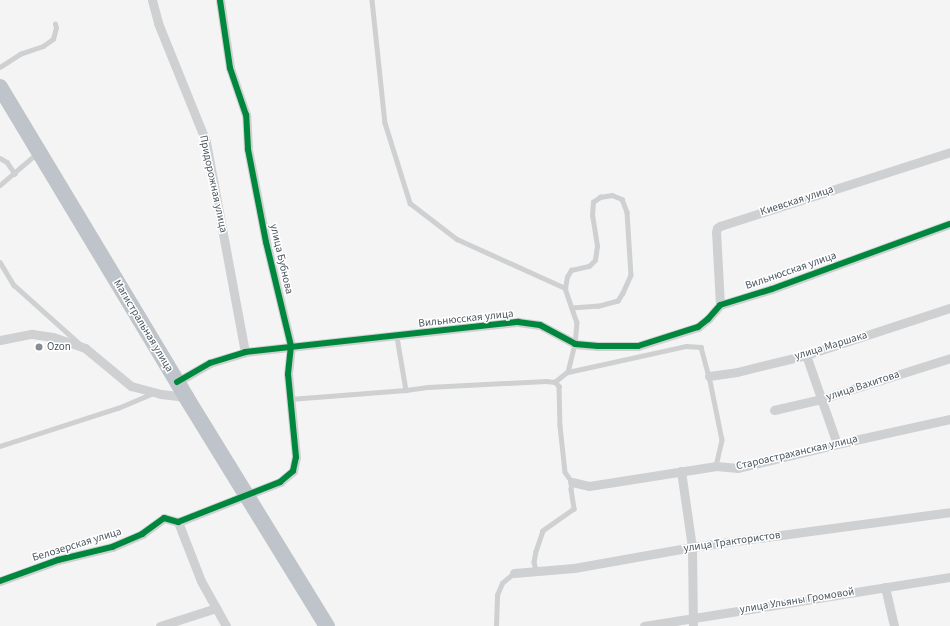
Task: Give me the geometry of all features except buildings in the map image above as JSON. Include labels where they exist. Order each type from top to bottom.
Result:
[{"type":"highway","name":"Магистральная улица","points":[[0,87],[246,496],[327,626]]},
{"type":"street","name":"Придорожная улица","points":[[152,0],[158,23],[206,142],[245,352]]},
{"type":"street","name":"улица Бубнова","points":[[220,0],[230,68],[246,115],[248,149],[266,242],[291,346],[288,374],[296,457],[293,471],[280,482],[246,496]]},
{"type":"street","name":"Киевская улица","points":[[720,305],[716,232],[720,226],[950,152]]},
{"type":"street","name":"Вильнюсская улица","points":[[177,382],[210,364],[245,352],[291,346],[397,337],[518,322],[540,325],[575,344],[598,346],[638,346],[698,327],[708,319],[720,305],[772,289],[950,224]]},
{"type":"street","name":"улица Маршака","points":[[709,376],[737,372],[806,355],[950,308]]},
{"type":"street","points":[[0,340],[32,334],[53,338],[85,348],[131,386],[154,392],[186,397]]},
{"type":"street","points":[[806,355],[837,444]]},
{"type":"street","name":"улица Вахитова","points":[[774,410],[822,399],[950,358]]},
{"type":"street","name":"Староастраханская улица","points":[[572,482],[589,486],[716,466],[738,468],[950,419]]},
{"type":"street","points":[[681,471],[692,547],[693,622]]},
{"type":"street","name":"Белозерская улица","points":[[0,581],[58,560],[112,546],[142,534],[164,518],[178,522],[246,496]]},
{"type":"street","name":"улица Трактористов","points":[[514,573],[574,568],[692,547],[950,512]]},
{"type":"street","points":[[178,522],[201,581],[226,626]]},
{"type":"street","name":"улица Ульяны Громовой","points":[[644,626],[693,622],[885,587],[950,577]]},
{"type":"street","points":[[885,587],[894,626]]},
{"type":"street","points":[[160,626],[216,608]]},
{"type":"lane","points":[[372,0],[385,123],[410,203],[457,239],[565,288]]},
{"type":"lane","points":[[0,66],[20,54],[43,46],[53,39],[56,28],[55,24]]},
{"type":"lane","points":[[0,186],[39,152]]},
{"type":"lane","points":[[0,158],[7,162],[15,174]]},
{"type":"lane","points":[[568,372],[575,344],[577,322],[572,308],[565,288],[567,277],[570,270],[589,266],[595,260],[597,246],[592,216],[593,202],[600,197],[612,195],[622,199],[627,212],[631,275],[623,293],[618,301],[599,306],[572,308]]},
{"type":"lane","points":[[0,262],[14,285],[85,348]]},
{"type":"lane","points":[[397,337],[406,390]]},
{"type":"lane","points":[[555,382],[568,372],[686,346],[701,348],[709,376],[722,440],[716,466]]},
{"type":"lane","points":[[290,399],[428,387],[546,381],[555,382],[559,386],[560,426],[565,472],[572,482],[571,489],[574,509],[543,531],[534,562],[536,570]]},
{"type":"lane","points":[[0,446],[118,408],[154,392]]},
{"type":"lane","points":[[496,626],[497,594],[502,583],[514,573]]},
{"type":"cycle path","points":[[0,581],[58,560],[112,547],[142,534],[164,518],[178,522],[280,482],[293,471],[296,457],[288,374],[291,346],[266,242],[248,149],[246,115],[230,68],[220,0]]},
{"type":"cycle path","points":[[177,382],[210,363],[245,352],[518,322],[540,325],[575,344],[598,346],[638,346],[698,327],[708,319],[720,305],[772,289],[950,224]]},
{"type":"place","name":"Ozon","points":[[39,347]]}]
